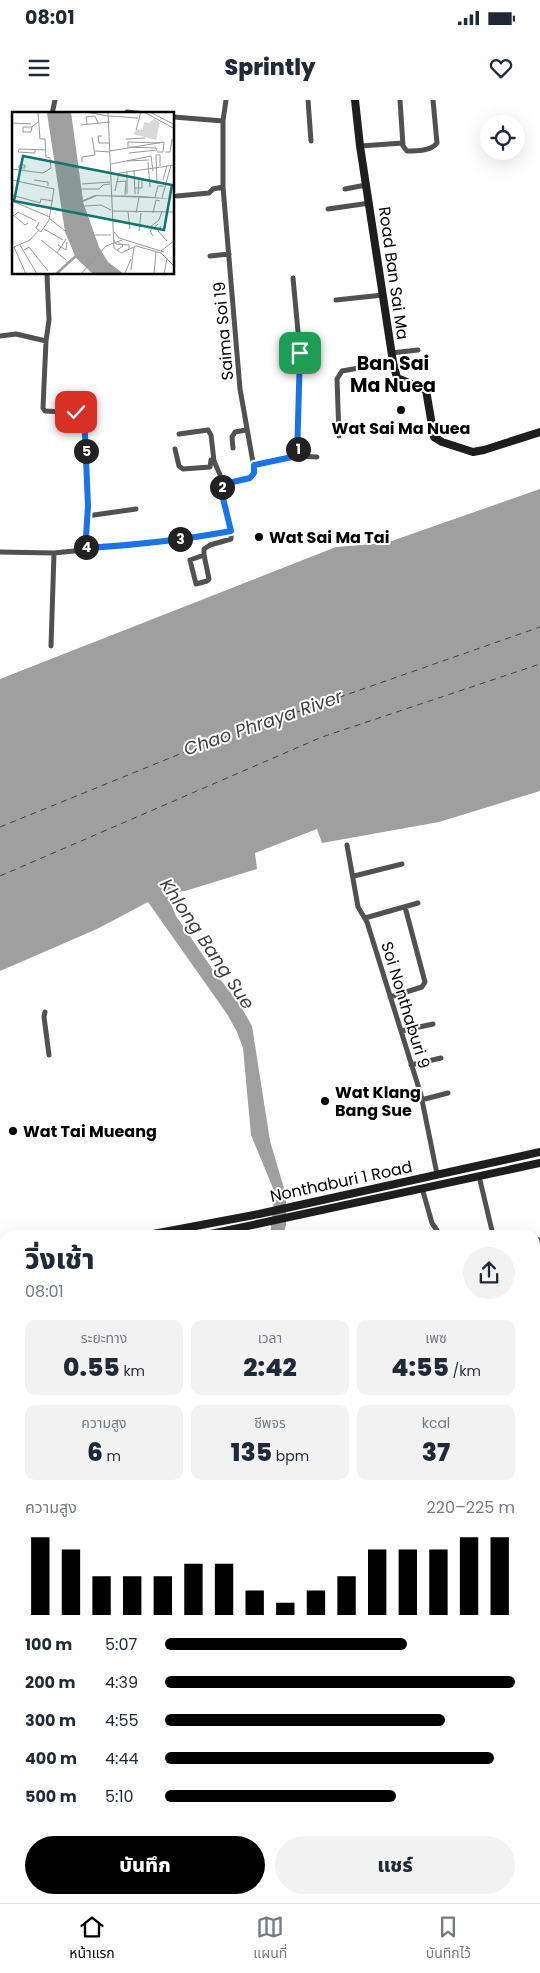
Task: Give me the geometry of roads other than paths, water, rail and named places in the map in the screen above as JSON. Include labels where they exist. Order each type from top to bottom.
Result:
[{"type":"main road","name":"Road Ban Sai Ma","points":[[356,100],[360,146],[395,372],[400,381],[426,390],[430,403],[433,433],[437,440],[473,452],[540,432]]},
{"type":"main road","name":"Nonthaburi 1 Road","points":[[174,1230],[259,1214],[540,1152]]},
{"type":"main road","name":"Nonthaburi 1 Road","points":[[241,1230],[261,1223],[540,1163]]},
{"type":"street","name":"Saima Soi 19","points":[[226,100],[223,121],[223,187],[240,389],[246,430],[254,465]]},
{"type":"street","points":[[308,100],[311,141]]},
{"type":"street","points":[[400,100],[403,143],[404,149],[407,151],[432,148],[438,144],[433,100]]},
{"type":"street","points":[[175,116],[223,121]]},
{"type":"street","points":[[360,146],[403,143]]},
{"type":"street","points":[[345,189],[366,185]]},
{"type":"street","points":[[177,196],[209,193],[213,189],[223,187]]},
{"type":"street","points":[[328,209],[370,203]]},
{"type":"street","points":[[210,256],[229,254]]},
{"type":"street","points":[[47,275],[49,320],[46,340],[43,409],[84,412],[88,506],[86,548]]},
{"type":"street","points":[[293,278],[300,353],[297,456]]},
{"type":"street","points":[[336,300],[383,295]]},
{"type":"street","points":[[0,336],[16,334],[46,340]]},
{"type":"street","points":[[391,353],[418,350]]},
{"type":"street","points":[[339,436],[337,379],[339,374],[342,371],[393,362]]},
{"type":"street","points":[[179,434],[208,430],[211,435],[214,460],[224,484],[222,494],[231,539],[210,545],[204,549],[209,578],[207,581],[196,584],[190,560],[204,555]]},
{"type":"street","points":[[233,448],[232,437],[235,432],[246,430]]},
{"type":"street","points":[[175,449],[179,466],[183,469],[210,466],[211,460],[214,460]]},
{"type":"street","points":[[224,484],[250,478],[254,473],[254,465],[297,456],[317,457]]},
{"type":"street","points":[[87,516],[136,509]]},
{"type":"street","points":[[0,552],[54,553],[86,548],[143,544],[229,531]]},
{"type":"street","points":[[51,646],[54,553]]},
{"type":"street","name":"Soi Nonthaburi 9","points":[[347,845],[358,907],[365,918],[401,1031],[421,1100],[437,1174]]},
{"type":"street","points":[[354,876],[402,864]]},
{"type":"street","points":[[365,918],[418,903]]},
{"type":"street","points":[[390,997],[422,987],[425,982],[405,908]]},
{"type":"street","points":[[45,1012],[50,1055]]},
{"type":"street","points":[[401,1031],[434,1024]]},
{"type":"street","points":[[411,1065],[441,1058]]},
{"type":"street","points":[[421,1100],[448,1093]]},
{"type":"street","points":[[479,1176],[492,1230]]},
{"type":"street","points":[[422,1188],[432,1223],[437,1230]]},
{"type":"water","name":"Chao Phraya River","points":[[540,489],[540,791],[439,822],[322,843],[317,829],[255,853],[257,869],[185,891],[166,893],[176,916],[240,1005],[252,1026],[270,1141],[286,1195],[284,1230],[271,1230],[275,1193],[251,1135],[243,1048],[227,1014],[148,902],[97,929],[0,971],[0,679],[336,547],[386,543]]},
{"type":"place","name":"Wat Sai Ma Nuea","points":[[401,410]]},
{"type":"place","name":"Wat Sai Ma Tai","points":[[259,537]]},
{"type":"place","name":"Wat Klang Bang Sue","points":[[325,1101]]},
{"type":"place","name":"Wat Tai Mueang","points":[[13,1131]]},
{"type":"district","name":"Ban Sai Ma Nuea","points":[[393,374]]},
{"type":"water label","name":"Khlong Bang Sue","points":[[207,944]]}]
